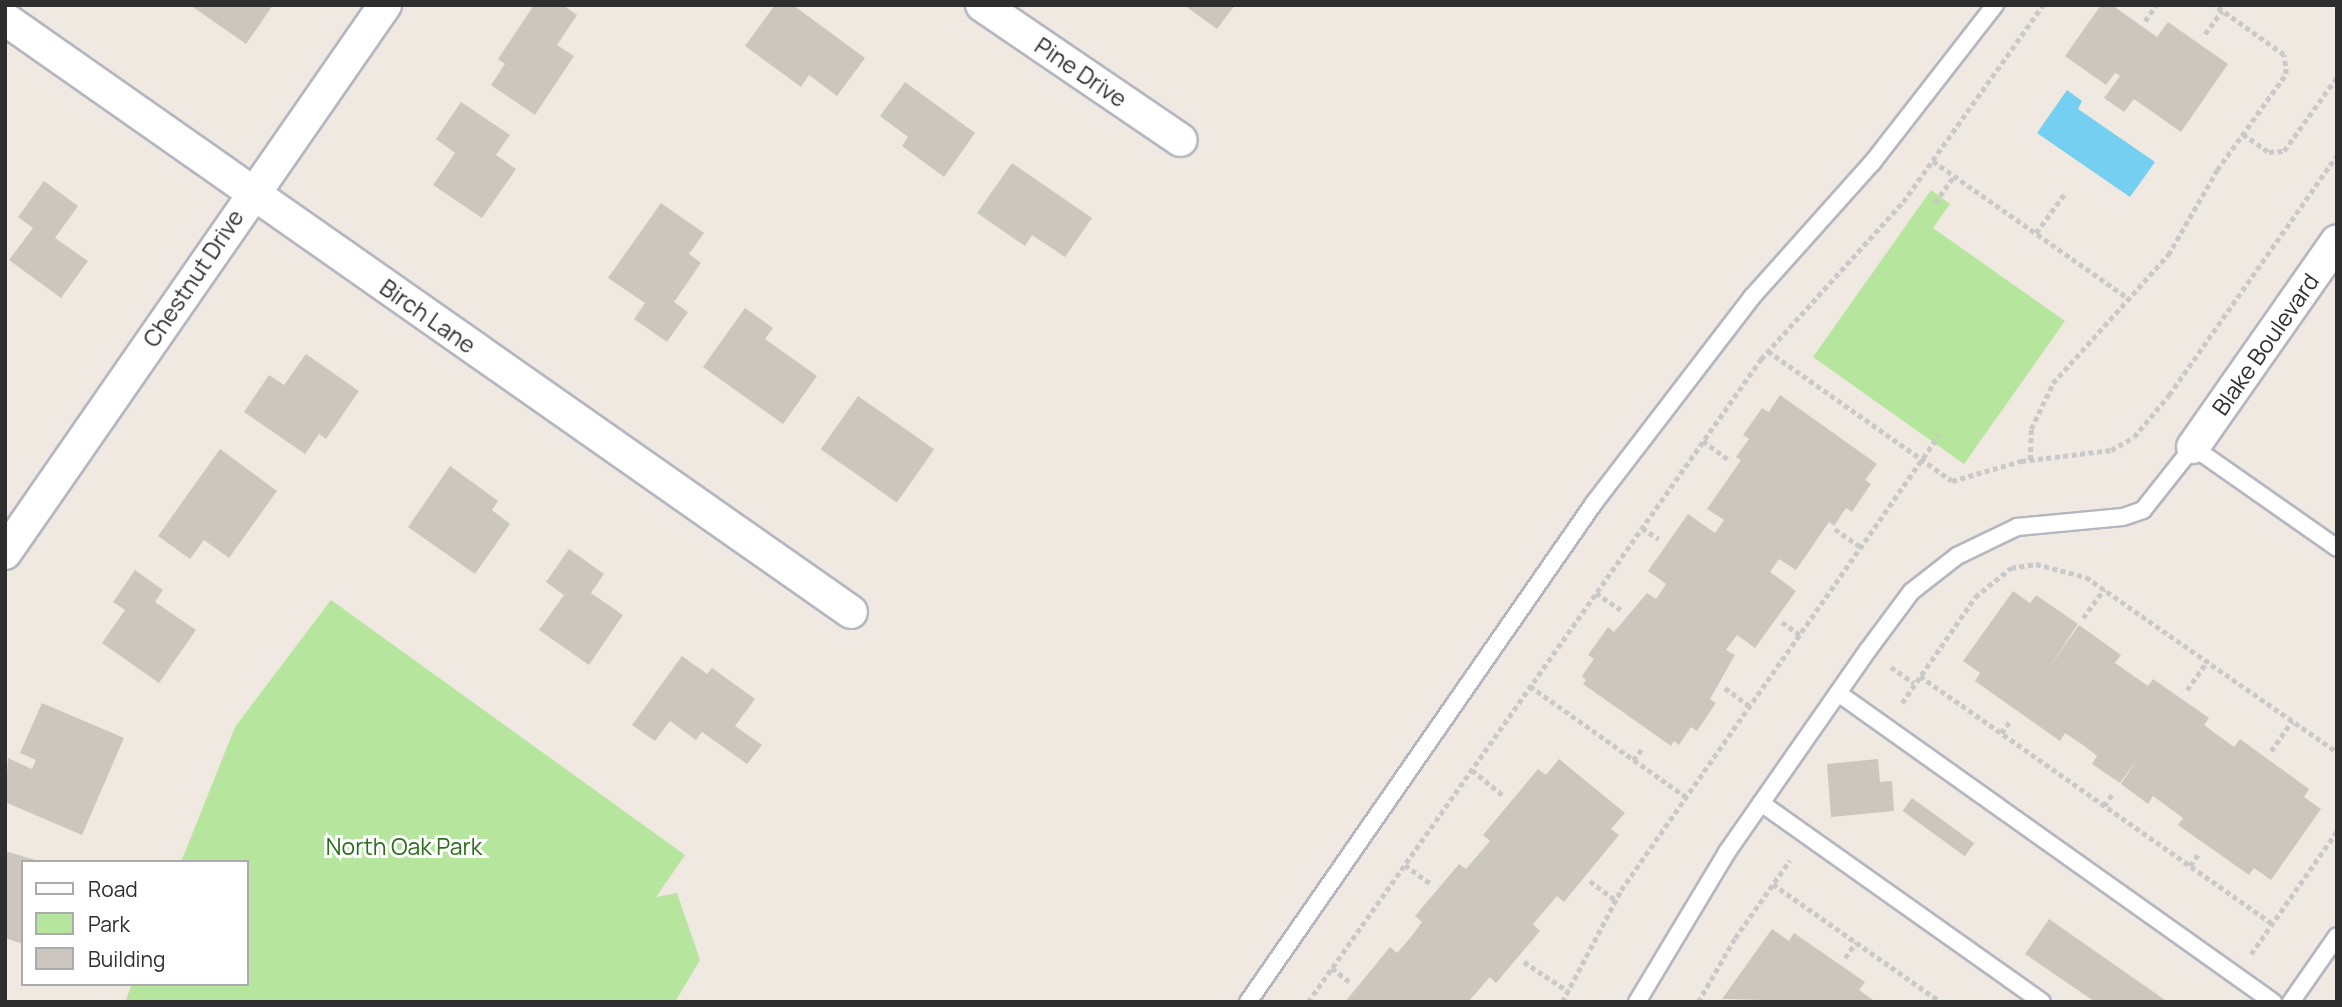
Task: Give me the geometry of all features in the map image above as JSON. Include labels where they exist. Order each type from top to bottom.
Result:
[{"type":"street","name":"Chestnut Drive","points":[[5,553],[384,5]]},
{"type":"street","name":"Pine Drive","points":[[982,5],[1181,140]]},
{"type":"street","name":"Birch Lane","points":[[5,19],[851,612]]},
{"type":"street","name":"Blake Boulevard","points":[[2193,447],[2337,242]]},
{"type":"lane","points":[[1248,1002],[1594,503],[1752,297],[1872,163],[1995,5]]},
{"type":"lane","points":[[1637,1002],[1761,803],[1911,592],[1938,568],[2017,527],[2123,516],[2143,509],[2193,447],[2337,548]]},
{"type":"lane","points":[[1838,693],[2273,1002]]},
{"type":"lane","points":[[1761,803],[2042,1002]]},
{"type":"lane","points":[[2291,1002],[2337,936]]},
{"type":"path","points":[[1308,1002],[1768,351],[1889,218],[1933,161],[2043,5]]},
{"type":"path","points":[[2145,21],[2156,5]]},
{"type":"path","points":[[2030,460],[2031,429],[2053,383],[2177,243],[2217,170],[2286,74],[2288,61],[2214,5]]},
{"type":"path","points":[[2206,34],[2222,11]]},
{"type":"path","points":[[2243,134],[2269,152],[2284,151],[2337,77]]},
{"type":"path","points":[[1768,351],[1952,481],[2030,460],[2091,456],[2111,450],[2134,437],[2177,384],[2337,155]]},
{"type":"path","points":[[1933,161],[2129,299]]},
{"type":"path","points":[[1935,203],[1954,176]]},
{"type":"path","points":[[2036,233],[2065,193]]},
{"type":"path","points":[[1562,1002],[1615,900],[1939,435]]},
{"type":"path","points":[[1703,441],[1728,458]]},
{"type":"path","points":[[1642,528],[1659,539]]},
{"type":"path","points":[[1835,529],[1861,547]]},
{"type":"path","points":[[1886,727],[1960,614],[1998,577],[2026,563],[2081,573],[2337,752]]},
{"type":"path","points":[[2083,618],[2104,589]]},
{"type":"path","points":[[1596,593],[1621,610]]},
{"type":"path","points":[[1960,614],[1966,619]]},
{"type":"path","points":[[1782,622],[1800,635]]},
{"type":"path","points":[[2187,690],[2207,661]]},
{"type":"path","points":[[1920,676],[2271,923]]},
{"type":"path","points":[[1530,686],[1686,797]]},
{"type":"path","points":[[1725,688],[1750,706]]},
{"type":"path","points":[[2001,733],[2010,721]]},
{"type":"path","points":[[2271,751],[2292,721]]},
{"type":"path","points":[[1633,760],[1642,749]]},
{"type":"path","points":[[1472,769],[1504,796]]},
{"type":"path","points":[[2104,806],[2113,793]]},
{"type":"path","points":[[2238,976],[2271,923],[2337,831]]},
{"type":"path","points":[[1698,1002],[1807,836]]},
{"type":"path","points":[[2190,866],[2199,853]]},
{"type":"path","points":[[1405,866],[1431,884]]},
{"type":"path","points":[[1590,881],[1615,900]]},
{"type":"path","points":[[1773,884],[1941,1002]]},
{"type":"path","points":[[1845,958],[1856,942]]},
{"type":"path","points":[[1524,962],[1568,990]]},
{"type":"path","points":[[1332,968],[1350,983]]},
{"type":"green space","points":[[1931,190],[1950,204],[1933,228],[2065,321],[1964,464],[1813,357]]},
{"type":"green space","name":"North Oak Park","points":[[331,600],[685,855],[656,897],[677,893],[700,960],[675,1002],[125,1002],[131,986],[248,986],[248,860],[182,860],[235,727]]},
{"type":"water","points":[[2067,90],[2082,101],[2078,109],[2155,162],[2130,197],[2037,133]]},
{"type":"building","points":[[190,5],[273,5],[246,44]]},
{"type":"building","points":[[534,5],[563,5],[577,15],[557,45],[574,56],[535,115],[491,85],[505,64],[498,59]]},
{"type":"building","points":[[775,5],[793,5],[865,58],[837,96],[809,75],[801,87],[745,46]]},
{"type":"building","points":[[1184,5],[1235,5],[1217,29]]},
{"type":"building","points":[[2101,5],[2112,5],[2157,37],[2168,22],[2228,64],[2181,132],[2134,99],[2124,112],[2104,98],[2120,76],[2115,73],[2106,85],[2065,56]]},
{"type":"building","points":[[905,82],[975,133],[944,177],[902,146],[908,137],[880,116]]},
{"type":"building","points":[[461,102],[510,135],[496,155],[516,169],[482,218],[433,185],[455,153],[436,139]]},
{"type":"building","points":[[1012,163],[1092,218],[1065,257],[1032,235],[1025,246],[977,213]]},
{"type":"building","points":[[44,181],[78,206],[55,238],[88,261],[61,298],[9,260],[33,228],[18,217]]},
{"type":"building","points":[[661,203],[704,233],[689,254],[701,263],[674,302],[688,312],[667,342],[634,319],[645,303],[608,278]]},
{"type":"building","points":[[745,308],[773,328],[765,339],[817,376],[783,424],[703,367]]},
{"type":"building","points":[[306,354],[359,391],[326,439],[319,434],[305,454],[244,412],[269,375],[284,385]]},
{"type":"building","points":[[1780,395],[1877,464],[1865,480],[1871,484],[1852,512],[1846,508],[1834,526],[1829,522],[1796,570],[1779,559],[1770,572],[1796,591],[1755,648],[1737,635],[1726,650],[1735,655],[1710,699],[1716,703],[1697,731],[1691,727],[1679,745],[1674,741],[1671,746],[1583,684],[1586,680],[1582,676],[1594,659],[1588,655],[1608,627],[1614,632],[1647,593],[1656,599],[1666,584],[1648,571],[1688,514],[1715,533],[1724,520],[1707,509],[1741,460],[1736,457],[1749,439],[1743,435],[1762,408],[1769,412]]},
{"type":"building","points":[[858,396],[934,449],[897,503],[821,449]]},
{"type":"building","points":[[220,449],[277,491],[229,558],[204,540],[190,559],[158,536]]},
{"type":"building","points":[[450,466],[498,501],[492,510],[510,524],[475,574],[408,527]]},
{"type":"building","points":[[569,549],[604,574],[591,593],[623,615],[589,665],[539,630],[564,595],[546,582]]},
{"type":"building","points":[[135,570],[163,590],[155,602],[196,630],[159,683],[102,643],[125,610],[113,602]]},
{"type":"building","points":[[2013,591],[2030,603],[2036,595],[2078,624],[2048,669],[2079,625],[2121,655],[2115,663],[2148,686],[2153,679],[2209,718],[2204,725],[2234,747],[2240,739],[2309,789],[2304,797],[2321,809],[2271,880],[2254,868],[2249,875],[2178,825],[2183,818],[2153,796],[2148,804],[2121,784],[2138,758],[2120,783],[2092,764],[2097,756],[2083,745],[2065,733],[2060,741],[1975,681],[1980,673],[1963,661]]},
{"type":"building","points":[[682,656],[707,674],[712,668],[755,699],[735,726],[762,745],[747,764],[702,732],[696,740],[670,721],[655,741],[632,725]]},
{"type":"building","points":[[42,703],[124,738],[82,835],[5,802],[8,758],[32,769],[36,760],[20,753]]},
{"type":"building","points":[[1559,759],[1625,813],[1611,829],[1619,835],[1564,902],[1557,896],[1533,924],[1540,931],[1496,983],[1490,977],[1468,1002],[1345,1002],[1390,947],[1397,953],[1411,937],[1422,922],[1415,916],[1459,864],[1466,869],[1490,841],[1483,835],[1538,769],[1546,775]]},
{"type":"building","points":[[1878,759],[1880,782],[1892,781],[1894,811],[1831,817],[1827,764]]},
{"type":"building","points":[[1912,798],[1974,843],[1965,856],[1903,811]]},
{"type":"building","points":[[5,851],[36,860],[21,860],[21,943],[5,938]]},
{"type":"building","points":[[2049,919],[2165,1000],[2164,1002],[2095,1002],[2025,954]]},
{"type":"building","points":[[1772,929],[1789,941],[1794,933],[1865,982],[1859,990],[1876,1002],[1722,999]]}]
